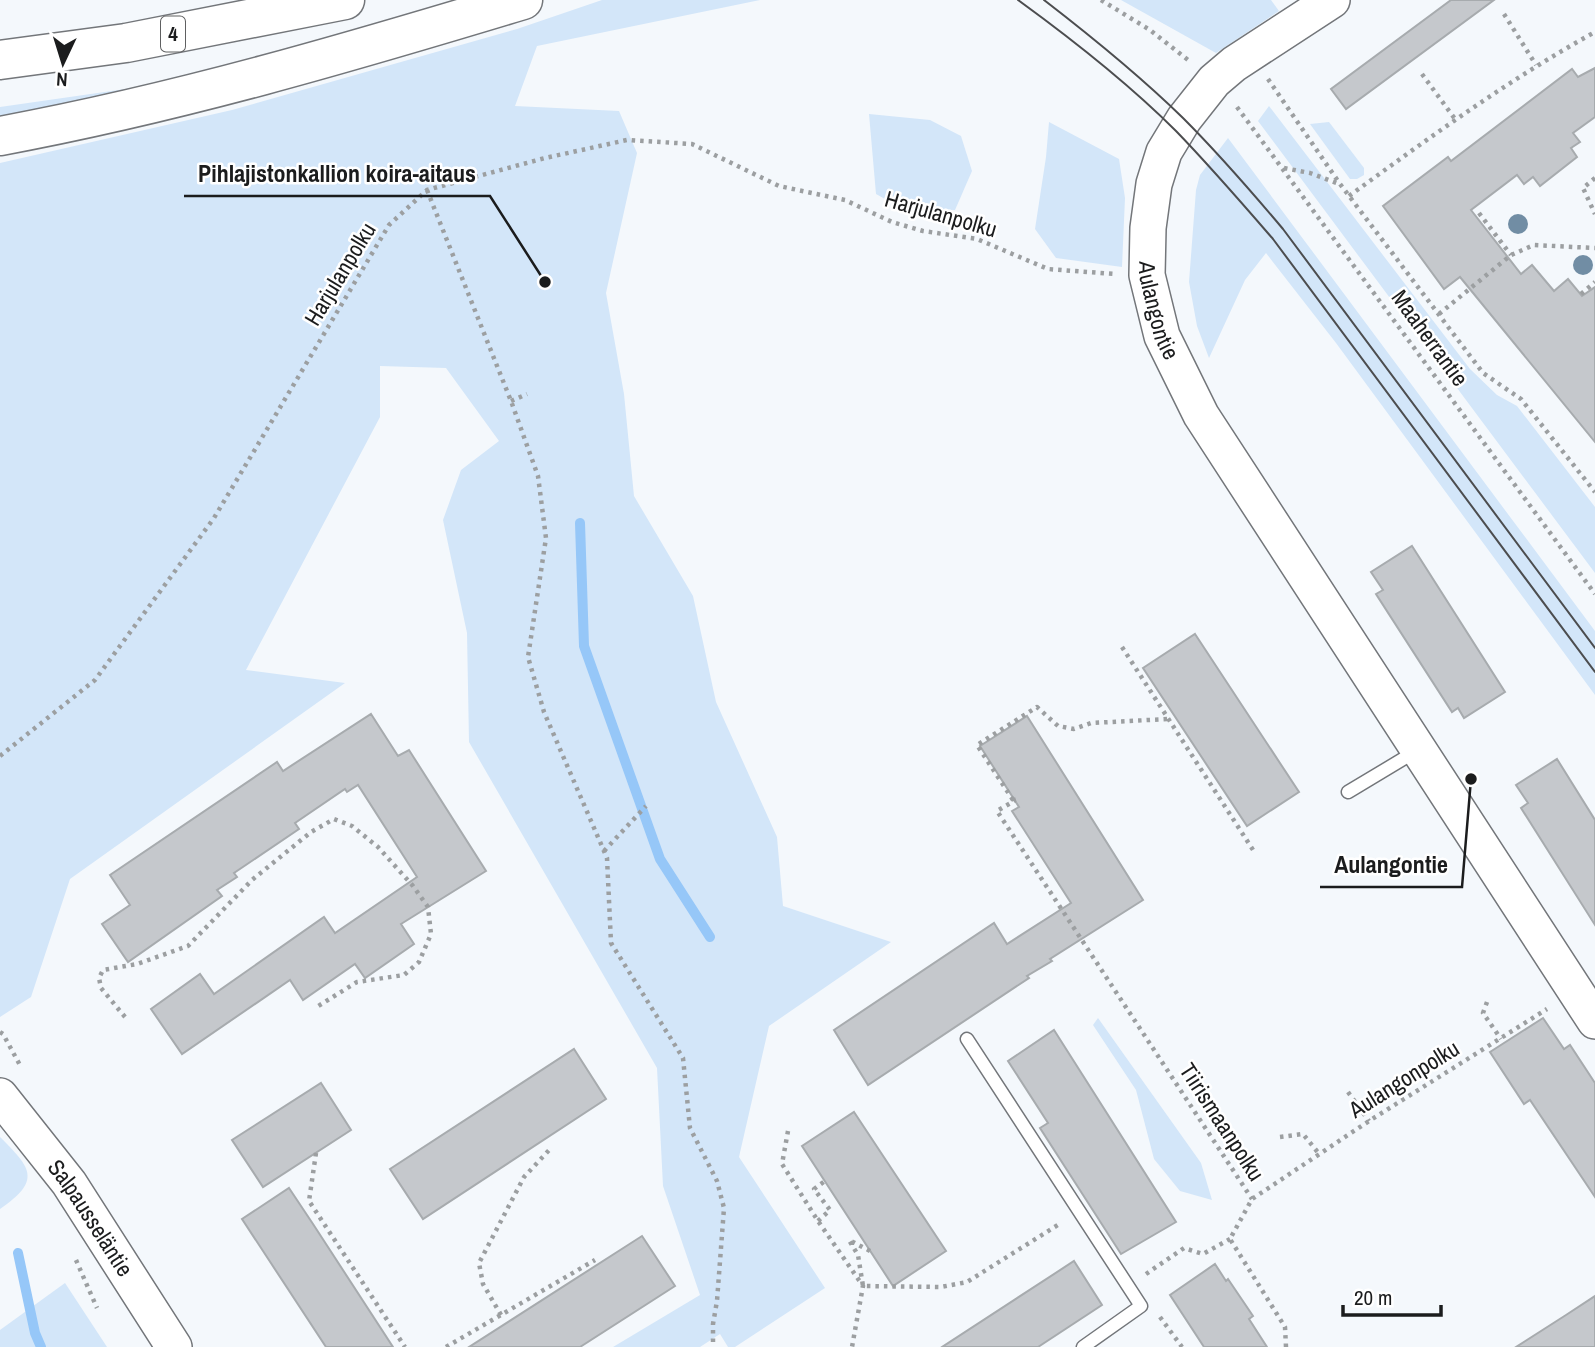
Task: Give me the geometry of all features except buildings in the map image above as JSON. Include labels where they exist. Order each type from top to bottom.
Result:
[{"type":"highway","name":"4","points":[[0,60],[126,43],[345,0]]},
{"type":"highway","points":[[0,136],[87,120],[327,59],[523,0]]},
{"type":"street","name":"Aulangontie","points":[[1323,2],[1234,64],[1224,93],[1184,119],[1164,152],[1154,184],[1148,228],[1147,275],[1162,336],[1200,415],[1595,1021]]},
{"type":"street","name":"Salpausseläntie","points":[[12,1085],[69,1183],[174,1347]]},
{"type":"lane","points":[[1348,793],[1418,750]]},
{"type":"lane","points":[[967,1039],[1141,1306],[1083,1347]]},
{"type":"path","name":"Maaherrantie","points":[[1101,0],[1171,45],[1224,93],[1595,594]]},
{"type":"path","points":[[1504,14],[1536,65]]},
{"type":"path","points":[[1349,196],[1455,119],[1536,65],[1595,32]]},
{"type":"path","points":[[1422,74],[1455,119]]},
{"type":"path","points":[[1266,77],[1340,184],[1483,373],[1521,399],[1595,492]]},
{"type":"path","name":"Harjulanpolku","points":[[0,756],[95,680],[214,518],[389,225],[427,190],[545,158],[627,140],[692,145],[779,186],[845,200],[892,222],[923,231],[977,239],[1048,269],[1122,275]]},
{"type":"path","points":[[1282,168],[1310,173],[1340,184]]},
{"type":"path","points":[[1595,178],[1583,188],[1595,214]]},
{"type":"path","points":[[427,190],[512,401],[538,476],[546,538],[528,657],[544,712],[607,858],[611,943],[683,1058],[690,1128],[717,1181],[724,1208],[713,1347]]},
{"type":"path","points":[[1479,213],[1511,256]]},
{"type":"path","points":[[1439,314],[1511,256],[1534,245],[1595,248]]},
{"type":"path","points":[[1581,294],[1595,282]]},
{"type":"path","points":[[512,401],[527,394]]},
{"type":"path","points":[[1122,647],[1255,853]]},
{"type":"path","name":"Tiirismaanpolku","points":[[1168,719],[1091,723],[1074,729],[1058,726],[1037,707],[977,745],[1013,799],[997,811],[1252,1199],[1230,1239]]},
{"type":"path","points":[[604,851],[646,806]]},
{"type":"path","points":[[125,1017],[101,988],[99,978],[103,970],[137,964],[188,946],[252,880],[312,832],[334,819],[352,826],[377,847],[413,886],[428,907],[431,934],[419,962],[404,975],[357,982],[315,1008]]},
{"type":"path","name":"Aulangonpolku","points":[[1252,1199],[1369,1121],[1576,991]]},
{"type":"path","points":[[1486,1002],[1483,1013],[1501,1039]]},
{"type":"path","points":[[0,1031],[3,1034],[12,1085]]},
{"type":"path","points":[[1348,1092],[1369,1121]]},
{"type":"path","points":[[789,1131],[782,1164],[863,1286]]},
{"type":"path","points":[[1280,1136],[1303,1134],[1320,1155]]},
{"type":"path","points":[[501,1315],[483,1284],[479,1263],[524,1177],[552,1147]]},
{"type":"path","points":[[316,1153],[309,1202],[405,1347]]},
{"type":"path","points":[[818,1221],[830,1210],[814,1189],[825,1181]]},
{"type":"path","points":[[863,1286],[941,1287],[967,1282],[1080,1212]]},
{"type":"path","points":[[1156,1268],[1184,1248],[1203,1254],[1230,1239],[1285,1327],[1286,1347]]},
{"type":"path","points":[[852,1347],[863,1286],[858,1255],[849,1240],[870,1251]]},
{"type":"path","points":[[446,1347],[595,1260]]},
{"type":"path","points":[[1141,1306],[1159,1316],[1182,1347]]},
{"type":"shaded area","points":[[602,0],[760,0],[537,46],[515,106],[619,111],[637,153],[606,293],[624,394],[634,496],[693,596],[716,702],[777,837],[783,906],[891,942],[769,1026],[739,1157],[825,1288],[735,1347],[728,1347],[720,1334],[700,1347],[613,1347],[700,1295],[663,1186],[657,1068],[469,742],[467,633],[443,520],[461,470],[499,441],[446,368],[380,366],[380,417],[246,670],[345,683],[70,879],[31,997],[0,1017],[0,163],[232,110],[517,29]]},
{"type":"shaded area","points":[[1121,0],[1271,0],[1279,11],[1216,53]]},
{"type":"shaded area","points":[[195,79],[0,120],[0,107]]},
{"type":"shaded area","points":[[1269,106],[1470,369],[1497,395],[1517,406],[1595,507],[1595,573],[1258,121]]},
{"type":"shaded area","points":[[869,114],[930,120],[961,136],[972,171],[955,210],[903,209],[876,194]]},
{"type":"shaded area","points":[[1049,122],[1119,159],[1125,198],[1122,267],[1056,258],[1035,229]]},
{"type":"shaded area","points":[[1329,122],[1364,168],[1364,175],[1350,179],[1310,124]]},
{"type":"shaded area","points":[[1228,138],[1595,631],[1595,695],[1336,343],[1266,253],[1245,280],[1209,358],[1197,326],[1189,282],[1196,190],[1200,175]]},
{"type":"shaded area","points":[[1098,1018],[1201,1163],[1212,1200],[1180,1191],[1154,1159],[1136,1090],[1093,1025]]},
{"type":"shaded area","points":[[0,1137],[25,1166],[27,1182],[13,1199],[0,1209]]},
{"type":"shaded area","points":[[65,1283],[107,1347],[0,1347],[0,1330]]},
{"type":"waterway","points":[[580,523],[584,646],[660,859],[710,937]]},
{"type":"waterway","points":[[18,1253],[35,1333],[41,1347]]},
{"type":"tram line","points":[[1018,0],[1100,62],[1158,113],[1273,239],[1595,672]]},
{"type":"tram line","points":[[1044,0],[1115,57],[1183,118],[1283,229],[1595,648]]},
{"type":"place","name":"Pihlajistonkallion koira-aitaus","points":[[545,282]]},
{"type":"place","name":"Aulangontie","points":[[1471,779]]}]
